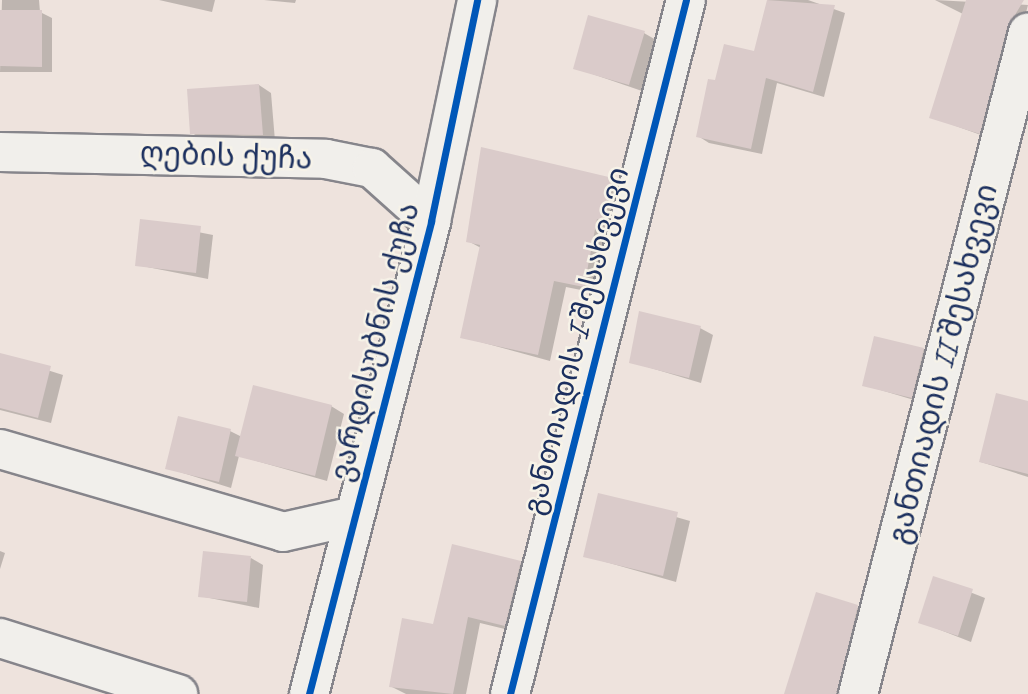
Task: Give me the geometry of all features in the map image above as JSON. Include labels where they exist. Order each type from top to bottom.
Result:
[{"type":"street","name":"ვარდისუბნის ქუჩა","points":[[309,694],[431,221],[477,0]]},
{"type":"street","name":"განთიადის I შესახვევი","points":[[510,694],[686,0]]},
{"type":"street","name":"განთიადის II შესახვევი","points":[[858,694],[1028,33]]},
{"type":"street","name":"ღების ქუჩა","points":[[0,152],[326,159],[372,168],[431,221]]},
{"type":"street","points":[[0,449],[284,532],[354,516]]},
{"type":"street","points":[[0,638],[112,684],[178,694]]},
{"type":"building","points":[[767,0],[835,5],[813,92],[766,78],[751,149],[696,137],[708,79],[715,80],[724,44],[754,51]]},
{"type":"building","points":[[966,0],[1024,0],[1007,28],[980,134],[929,118]]},
{"type":"building","points":[[0,10],[42,10],[42,67],[0,66]]},
{"type":"building","points":[[588,15],[645,31],[629,85],[573,69]]},
{"type":"building","points":[[259,84],[263,135],[190,134],[187,89]]},
{"type":"building","points":[[481,147],[613,178],[602,221],[597,219],[584,287],[554,281],[538,355],[460,338],[480,245],[466,242]]},
{"type":"building","points":[[140,219],[201,226],[196,273],[135,266]]},
{"type":"building","points":[[639,311],[701,326],[689,378],[629,363]]},
{"type":"building","points":[[874,336],[924,348],[912,398],[862,386]]},
{"type":"building","points":[[0,353],[51,366],[38,418],[0,408]]},
{"type":"building","points":[[253,385],[332,405],[315,476],[235,456]]},
{"type":"building","points":[[996,393],[1028,401],[1028,474],[979,462]]},
{"type":"building","points":[[178,416],[231,429],[219,482],[165,469]]},
{"type":"building","points":[[598,493],[678,512],[663,576],[583,557]]},
{"type":"building","points":[[452,544],[521,561],[505,626],[468,617],[453,694],[389,687],[402,618],[433,624]]},
{"type":"building","points":[[203,551],[251,556],[247,602],[198,597]]},
{"type":"building","points":[[933,576],[973,589],[958,636],[918,623]]},
{"type":"building","points":[[816,592],[858,605],[837,694],[784,694]]},
{"type":"cycle path","points":[[309,694],[431,221],[477,0]]},
{"type":"cycle path","points":[[510,694],[686,0]]}]
